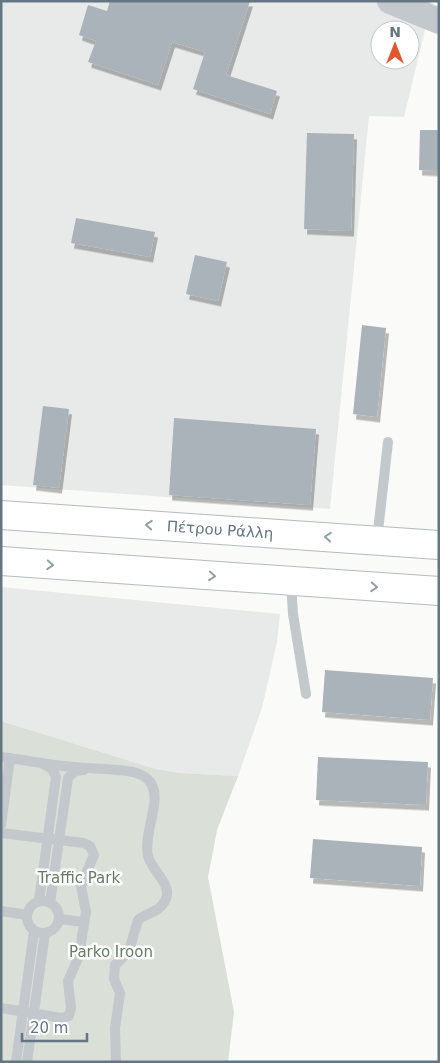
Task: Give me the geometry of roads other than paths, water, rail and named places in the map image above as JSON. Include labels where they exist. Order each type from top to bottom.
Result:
[{"type":"main road","name":"Πέτρου Ράλλη","points":[[1,515],[439,545]]},
{"type":"main road","points":[[1,562],[439,591]]},
{"type":"street","points":[[390,1],[439,21]]},
{"type":"lane","points":[[377,541],[388,442]]},
{"type":"lane","points":[[291,581],[293,614],[306,694]]},
{"type":"lane","points":[[1,824],[6,757],[40,763],[131,772],[147,779],[152,784],[153,805],[146,839],[148,859],[165,881],[167,888],[163,903],[159,908],[138,920],[129,951],[115,965],[114,979],[120,993],[115,1028],[116,1062]]},
{"type":"lane","points":[[39,902],[56,777],[52,769],[40,763]]},
{"type":"lane","points":[[50,903],[68,778],[75,772],[90,768]]},
{"type":"lane","points":[[1,833],[84,843],[94,850],[94,858],[81,886],[85,907],[84,922],[80,956],[68,981],[71,1008],[69,1016],[61,1018],[1,1008]]},
{"type":"lane","points":[[39,902],[50,903],[56,908],[59,919],[54,929],[45,933],[34,931],[28,924],[27,914],[30,907],[39,902]]},
{"type":"lane","points":[[1,911],[27,914]]},
{"type":"lane","points":[[59,919],[84,922]]},
{"type":"lane","points":[[16,1062],[34,931]]},
{"type":"lane","points":[[27,1062],[45,933]]},
{"type":"park label","name":"Traffic Park","points":[[79,878]]},
{"type":"park label","name":"Parko Iroon","points":[[111,952]]}]
